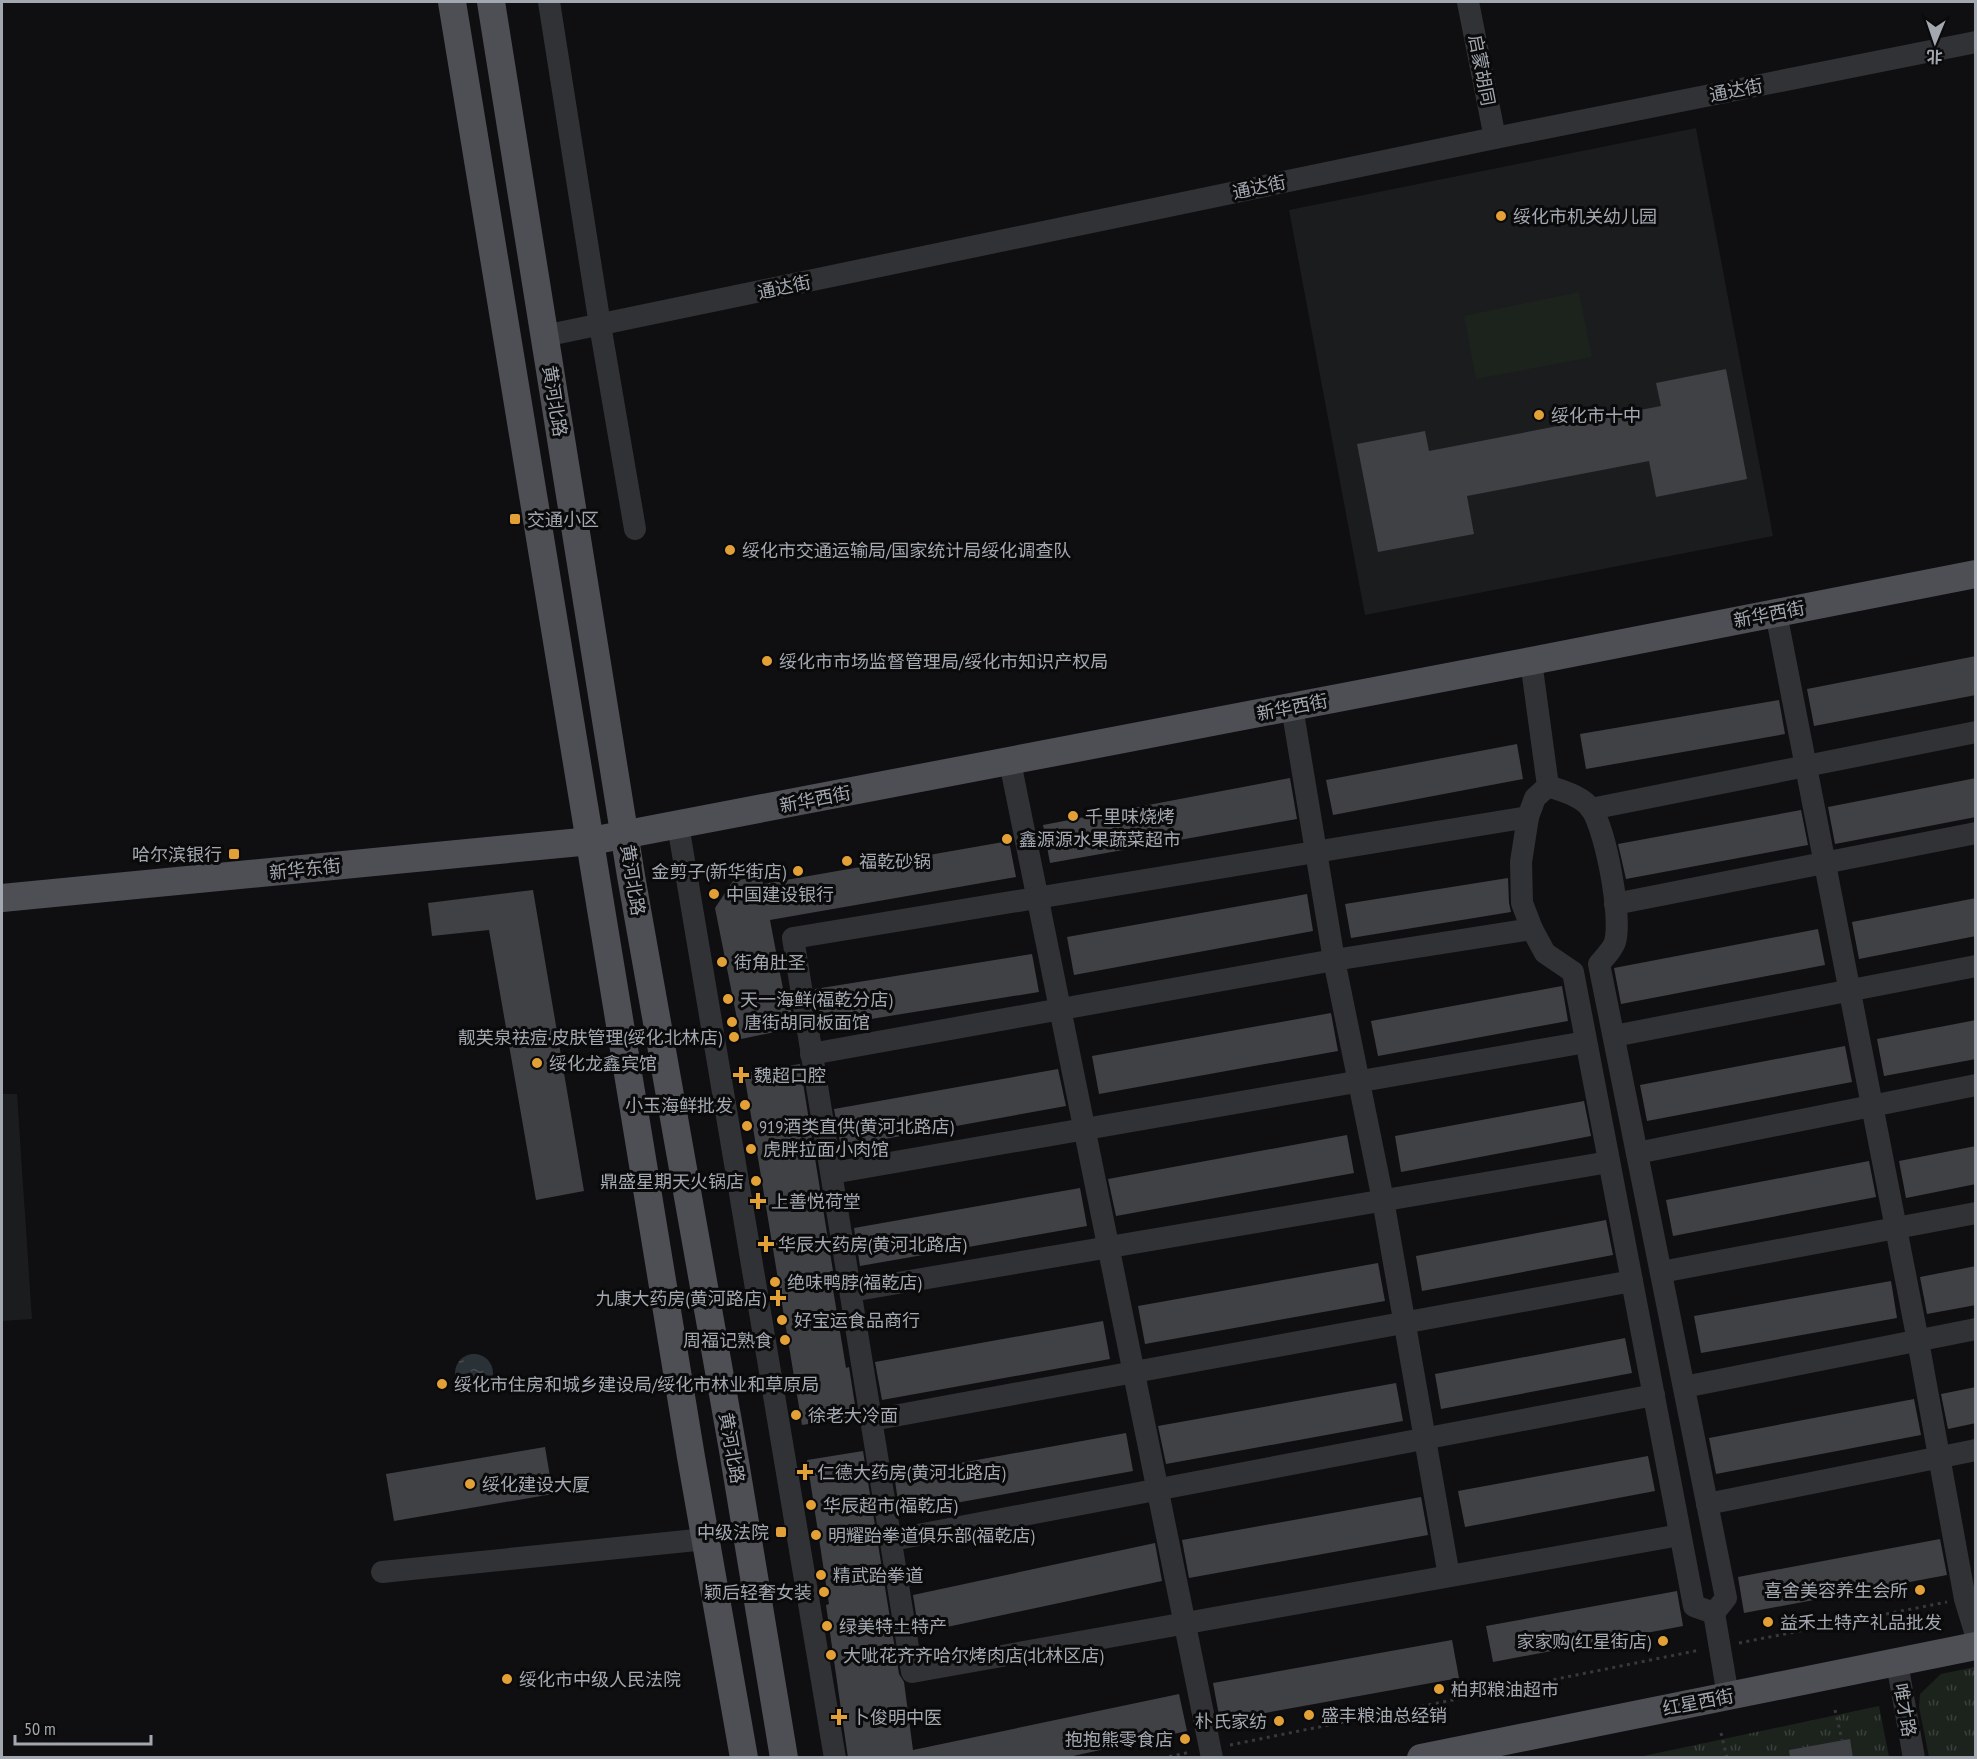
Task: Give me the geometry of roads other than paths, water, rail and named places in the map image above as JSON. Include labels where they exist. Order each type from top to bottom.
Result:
[{"type":"main road","name":"黄河北路","points":[[452,2],[608,838],[733,1450],[784,1758]]},
{"type":"main road","name":"黄河北路","points":[[491,2],[544,336],[608,838],[705,1539],[744,1758]]},
{"type":"main road","name":"新华西街","points":[[608,838],[1976,574]]},
{"type":"main road","name":"新华东街","points":[[2,898],[608,838]]},
{"type":"main road","name":"红星西街","points":[[1421,1758],[1976,1646]]},
{"type":"street","points":[[549,2],[635,529]]},
{"type":"street","name":"启蒙胡同","points":[[1468,2],[1495,138]]},
{"type":"street","name":"通达街","points":[[544,336],[1495,138],[1976,42]]},
{"type":"street","points":[[1776,613],[1918,1341],[1965,1599],[1976,1635]]},
{"type":"street","points":[[1531,661],[1548,786]]},
{"type":"street","points":[[1292,707],[1334,960],[1383,1200],[1449,1576]]},
{"type":"street","points":[[1591,809],[1976,732]]},
{"type":"street","points":[[1010,762],[1211,1753]]},
{"type":"street","points":[[1548,786],[1571,794],[1591,809],[1605,844],[1618,918],[1615,944],[1599,964],[1573,972]]},
{"type":"street","points":[[1548,786],[1535,798],[1528,817],[1521,862],[1522,903],[1545,953],[1573,972],[1694,1606],[1714,1613]]},
{"type":"street","points":[[1528,817],[793,938],[912,1672],[1680,1534]]},
{"type":"street","points":[[678,825],[835,1758]]},
{"type":"street","points":[[1615,904],[1976,833]]},
{"type":"street","points":[[811,1054],[1334,960],[1532,928]]},
{"type":"street","points":[[1599,964],[1726,1598],[1714,1613],[1728,1696]]},
{"type":"street","points":[[1614,1036],[1976,966]]},
{"type":"street","points":[[832,1173],[1586,1042]]},
{"type":"street","points":[[1637,1153],[1976,1085]]},
{"type":"street","points":[[851,1291],[1609,1162]]},
{"type":"street","points":[[1661,1272],[1976,1213]]},
{"type":"street","points":[[872,1420],[1632,1281]]},
{"type":"street","points":[[1684,1387],[1976,1329]]},
{"type":"street","points":[[892,1540],[1654,1395]]},
{"type":"street","points":[[1707,1504],[1976,1450]]},
{"type":"street","points":[[382,1572],[705,1539]]},
{"type":"street","name":"唯才路","points":[[1897,1663],[1914,1758]]},
{"type":"water","points":[[474,1354],[488,1359],[493,1373],[488,1387],[474,1392],[460,1387],[455,1373],[460,1359]]},
{"type":"place","name":"绥化市机关幼儿园","points":[[1501,216]]},
{"type":"place","name":"绥化市十中","points":[[1539,415]]},
{"type":"place","name":"交通小区","points":[[515,519]]},
{"type":"place","name":"绥化市交通运输局/国家统计局绥化调查队","points":[[730,550]]},
{"type":"place","name":"绥化市市场监督管理局/绥化市知识产权局","points":[[767,661]]},
{"type":"place","name":"千里味烧烤","points":[[1073,816]]},
{"type":"place","name":"鑫源源水果蔬菜超市","points":[[1007,839]]},
{"type":"place","name":"哈尔滨银行","points":[[234,854]]},
{"type":"place","name":"福乾砂锅","points":[[847,861]]},
{"type":"place","name":"金剪子(新华街店)","points":[[798,871]]},
{"type":"place","name":"中国建设银行","points":[[714,894]]},
{"type":"place","name":"街角肚圣","points":[[722,962]]},
{"type":"place","name":"天一海鲜(福乾分店)","points":[[728,999]]},
{"type":"place","name":"唐街胡同板面馆","points":[[732,1022]]},
{"type":"place","name":"靓芙泉祛痘·皮肤管理(绥化北林店)","points":[[734,1037]]},
{"type":"place","name":"绥化龙鑫宾馆","points":[[537,1063]]},
{"type":"place","name":"魏超口腔","points":[[741,1075]]},
{"type":"place","name":"小玉海鲜批发","points":[[745,1105]]},
{"type":"place","name":"919酒类直供(黄河北路店)","points":[[747,1126]]},
{"type":"place","name":"虎胖拉面小肉馆","points":[[751,1149]]},
{"type":"place","name":"鼎盛星期天火锅店","points":[[756,1181]]},
{"type":"place","name":"上善悦荷堂","points":[[758,1201]]},
{"type":"place","name":"华辰大药房(黄河北路店)","points":[[766,1244]]},
{"type":"place","name":"绝味鸭脖(福乾店)","points":[[775,1282]]},
{"type":"place","name":"九康大药房(黄河路店)","points":[[778,1298]]},
{"type":"place","name":"好宝运食品商行","points":[[782,1320]]},
{"type":"place","name":"周福记熟食","points":[[785,1340]]},
{"type":"place","name":"绥化市住房和城乡建设局/绥化市林业和草原局","points":[[442,1384]]},
{"type":"place","name":"徐老大冷面","points":[[796,1415]]},
{"type":"place","name":"仁德大药房(黄河北路店)","points":[[805,1472]]},
{"type":"place","name":"绥化建设大厦","points":[[470,1484]]},
{"type":"place","name":"华辰超市(福乾店)","points":[[811,1505]]},
{"type":"place","name":"中级法院","points":[[781,1532]]},
{"type":"place","name":"明耀跆拳道俱乐部(福乾店)","points":[[816,1535]]},
{"type":"place","name":"精武跆拳道","points":[[821,1575]]},
{"type":"place","name":"喜舍美容养生会所","points":[[1920,1590]]},
{"type":"place","name":"颖后轻奢女装","points":[[824,1592]]},
{"type":"place","name":"益禾土特产礼品批发","points":[[1768,1622]]},
{"type":"place","name":"绿美特土特产","points":[[827,1626]]},
{"type":"place","name":"家家购(红星街店)","points":[[1663,1641]]},
{"type":"place","name":"大呲花齐齐哈尔烤肉店(北林区店)","points":[[831,1655]]},
{"type":"place","name":"绥化市中级人民法院","points":[[507,1679]]},
{"type":"place","name":"柏邦粮油超市","points":[[1439,1689]]},
{"type":"place","name":"盛丰粮油总经销","points":[[1309,1715]]},
{"type":"place","name":"卜俊明中医","points":[[839,1717]]},
{"type":"place","name":"朴氏家纺","points":[[1279,1721]]},
{"type":"place","name":"抱抱熊零食店","points":[[1185,1739]]}]
